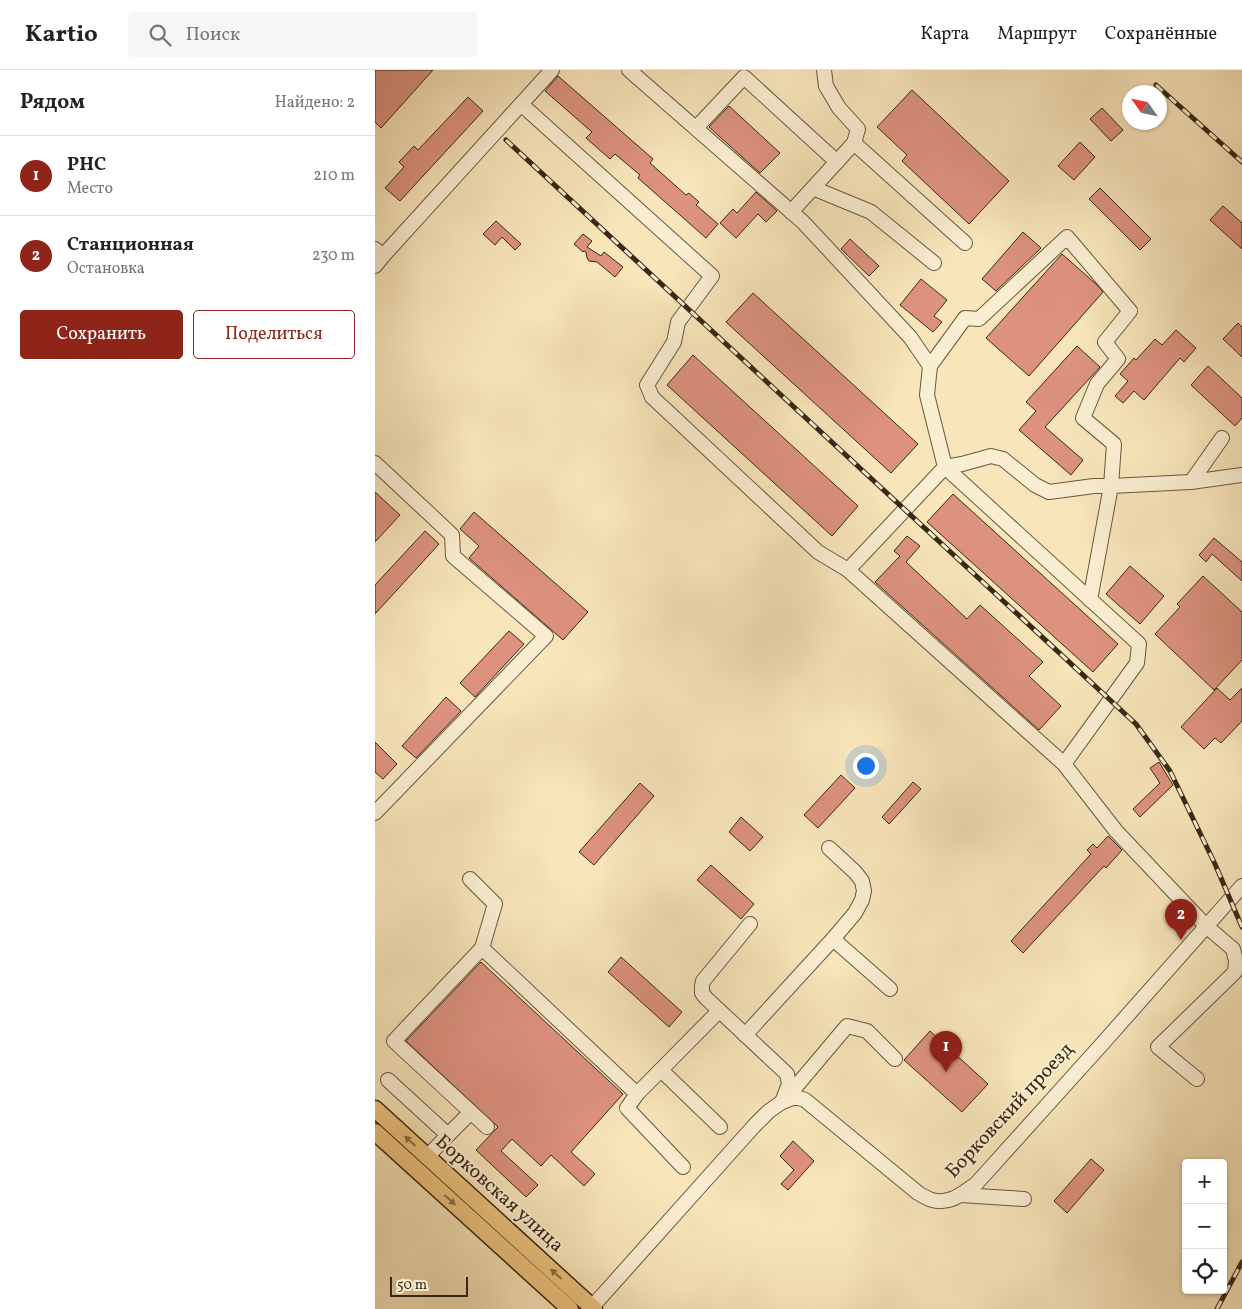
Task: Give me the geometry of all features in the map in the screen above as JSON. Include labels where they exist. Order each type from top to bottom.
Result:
[{"type":"main road","name":"Борковская улица","points":[[375,1110],[592,1308]]},
{"type":"main road","name":"Борковская улица","points":[[375,1132],[570,1309]]},
{"type":"street","points":[[378,257],[552,70]]},
{"type":"street","points":[[629,70],[803,222],[911,337],[930,366]]},
{"type":"street","points":[[791,212],[854,143],[858,129],[839,108],[827,86],[824,70]]},
{"type":"street","points":[[696,128],[744,77],[837,162]]},
{"type":"street","points":[[521,104],[712,276],[678,322],[674,342],[647,385],[652,398],[818,552],[849,570],[1064,764],[1116,831],[1206,926],[1233,949],[1236,961],[1235,972],[1158,1047],[1197,1079]]},
{"type":"street","points":[[854,143],[965,243]]},
{"type":"street","points":[[813,188],[871,212],[934,263]]},
{"type":"street","points":[[1064,764],[1137,663],[1139,644],[1090,600],[945,468],[927,395],[930,366],[965,318],[979,319],[1067,237],[1130,311],[1105,342],[1117,359],[1097,384],[1083,418],[1114,444],[1111,486],[1090,600]]},
{"type":"street","points":[[1191,482],[1222,438]]},
{"type":"street","points":[[849,570],[945,468],[991,456],[1003,459],[1035,485],[1049,492],[1094,486],[1191,482],[1242,475]]},
{"type":"street","points":[[375,463],[452,535],[453,556],[546,636],[375,813]]},
{"type":"street","points":[[745,1034],[833,939],[855,913],[862,900],[864,891],[862,881],[829,848]]},
{"type":"street","points":[[470,879],[495,904],[482,948],[394,1041],[487,1127]]},
{"type":"street","name":"Борковский проезд","points":[[782,1102],[793,1098],[805,1100],[918,1193],[932,1200],[946,1201],[961,1195],[976,1184],[1242,886]]},
{"type":"street","points":[[751,924],[707,975],[703,981],[702,993],[787,1074],[789,1084],[782,1102]]},
{"type":"street","points":[[833,939],[890,989]]},
{"type":"street","points":[[482,948],[637,1094]]},
{"type":"street","points":[[683,1167],[627,1108],[637,1094],[719,1011]]},
{"type":"street","points":[[592,1308],[754,1126],[769,1111],[782,1102],[847,1026],[867,1031],[895,1059]]},
{"type":"street","points":[[661,1070],[720,1127]]},
{"type":"street","points":[[388,1080],[448,1134]]},
{"type":"street","points":[[427,1157],[471,1112]]},
{"type":"street","points":[[961,1195],[1024,1199]]},
{"type":"building","points":[[375,70],[433,70],[381,128],[375,122]]},
{"type":"building","points":[[558,76],[653,159],[650,163],[686,195],[689,193],[699,202],[696,205],[718,224],[706,238],[638,178],[640,175],[615,154],[610,159],[586,138],[592,132],[545,91]]},
{"type":"building","points":[[912,90],[1009,181],[969,224],[902,161],[907,155],[877,127]]},
{"type":"building","points":[[468,97],[483,111],[400,201],[385,188],[404,167],[399,162],[414,146],[418,150]]},
{"type":"building","points":[[729,106],[780,153],[760,173],[709,127]]},
{"type":"building","points":[[1102,108],[1123,130],[1111,141],[1090,119]]},
{"type":"building","points":[[1080,142],[1095,157],[1074,180],[1058,166]]},
{"type":"building","points":[[1100,188],[1151,239],[1140,250],[1089,199]]},
{"type":"building","points":[[756,192],[777,211],[766,222],[758,214],[736,238],[720,223],[733,209],[737,213]]},
{"type":"building","points":[[1223,206],[1242,223],[1242,249],[1210,220]]},
{"type":"building","points":[[496,221],[521,244],[515,250],[502,237],[495,245],[483,234]]},
{"type":"building","points":[[1023,232],[1041,248],[996,291],[982,279]]},
{"type":"building","points":[[583,234],[592,241],[587,247],[601,256],[604,252],[623,267],[615,277],[597,262],[589,261],[586,252],[583,252],[574,244]]},
{"type":"building","points":[[850,239],[879,266],[869,276],[841,249]]},
{"type":"building","points":[[1062,254],[1103,292],[1029,376],[986,338]]},
{"type":"building","points":[[921,279],[947,300],[934,316],[942,322],[933,332],[900,305]]},
{"type":"building","points":[[753,293],[918,444],[891,473],[726,322]]},
{"type":"building","points":[[1238,323],[1242,327],[1242,357],[1223,339]]},
{"type":"building","points":[[1176,330],[1196,348],[1184,362],[1180,358],[1144,400],[1134,391],[1123,403],[1115,396],[1128,381],[1120,374],[1155,339],[1162,345]]},
{"type":"building","points":[[1077,346],[1100,367],[1045,427],[1083,460],[1071,475],[1019,430],[1036,411],[1026,402]]},
{"type":"building","points":[[693,355],[858,506],[832,536],[667,385]]},
{"type":"building","points":[[1208,366],[1242,398],[1242,418],[1235,426],[1191,385]]},
{"type":"building","points":[[375,492],[400,515],[375,542]]},
{"type":"building","points":[[953,494],[1118,644],[1093,672],[927,522]]},
{"type":"building","points":[[474,512],[588,612],[563,640],[469,558],[479,546],[460,529]]},
{"type":"building","points":[[425,531],[439,544],[375,614],[375,585]]},
{"type":"building","points":[[907,536],[920,546],[906,562],[967,619],[980,605],[1043,662],[1029,676],[1061,706],[1039,730],[875,582],[900,556],[894,551]]},
{"type":"building","points":[[1214,538],[1242,562],[1242,581],[1212,554],[1206,562],[1199,555]]},
{"type":"building","points":[[1130,566],[1164,596],[1140,624],[1106,594]]},
{"type":"building","points":[[1203,576],[1242,612],[1242,660],[1214,690],[1155,634],[1180,607],[1177,604]]},
{"type":"building","points":[[509,631],[524,644],[475,697],[460,683]]},
{"type":"building","points":[[1217,688],[1230,700],[1242,688],[1242,721],[1221,743],[1215,738],[1204,749],[1181,727]]},
{"type":"building","points":[[446,697],[461,711],[416,758],[402,746]]},
{"type":"building","points":[[375,742],[397,764],[383,779],[375,772]]},
{"type":"building","points":[[1159,762],[1173,785],[1140,817],[1133,809],[1160,783],[1150,768]]},
{"type":"building","points":[[841,775],[855,788],[818,828],[804,815]]},
{"type":"building","points":[[913,782],[921,789],[889,824],[882,817]]},
{"type":"building","points":[[640,783],[654,796],[594,865],[579,852]]},
{"type":"building","points":[[741,817],[763,837],[750,851],[729,832]]},
{"type":"building","points":[[1108,836],[1122,850],[1106,868],[1104,866],[1023,953],[1011,941],[1091,854],[1087,850],[1093,844],[1097,848]]},
{"type":"building","points":[[711,865],[754,904],[741,919],[697,880]]},
{"type":"building","points":[[621,957],[682,1012],[669,1027],[608,972]]},
{"type":"building","points":[[481,962],[623,1094],[571,1152],[595,1174],[584,1186],[551,1155],[541,1166],[512,1139],[501,1151],[538,1185],[526,1197],[476,1150],[498,1127],[406,1041]]},
{"type":"building","points":[[930,1031],[988,1084],[962,1112],[904,1060]]},
{"type":"building","points":[[793,1141],[814,1161],[788,1190],[781,1184],[794,1170],[780,1156]]},
{"type":"building","points":[[1091,1159],[1104,1170],[1067,1213],[1054,1201]]},
{"type":"railway","points":[[1167,95],[1242,162]]},
{"type":"railway","points":[[506,140],[1136,724],[1170,771],[1215,864],[1242,927]]},
{"type":"railway","points":[[1217,1309],[1242,1262]]},
{"type":"place","name":"Станционная","points":[[1181,940]]},
{"type":"place","name":"РНС","points":[[946,1072]]}]
